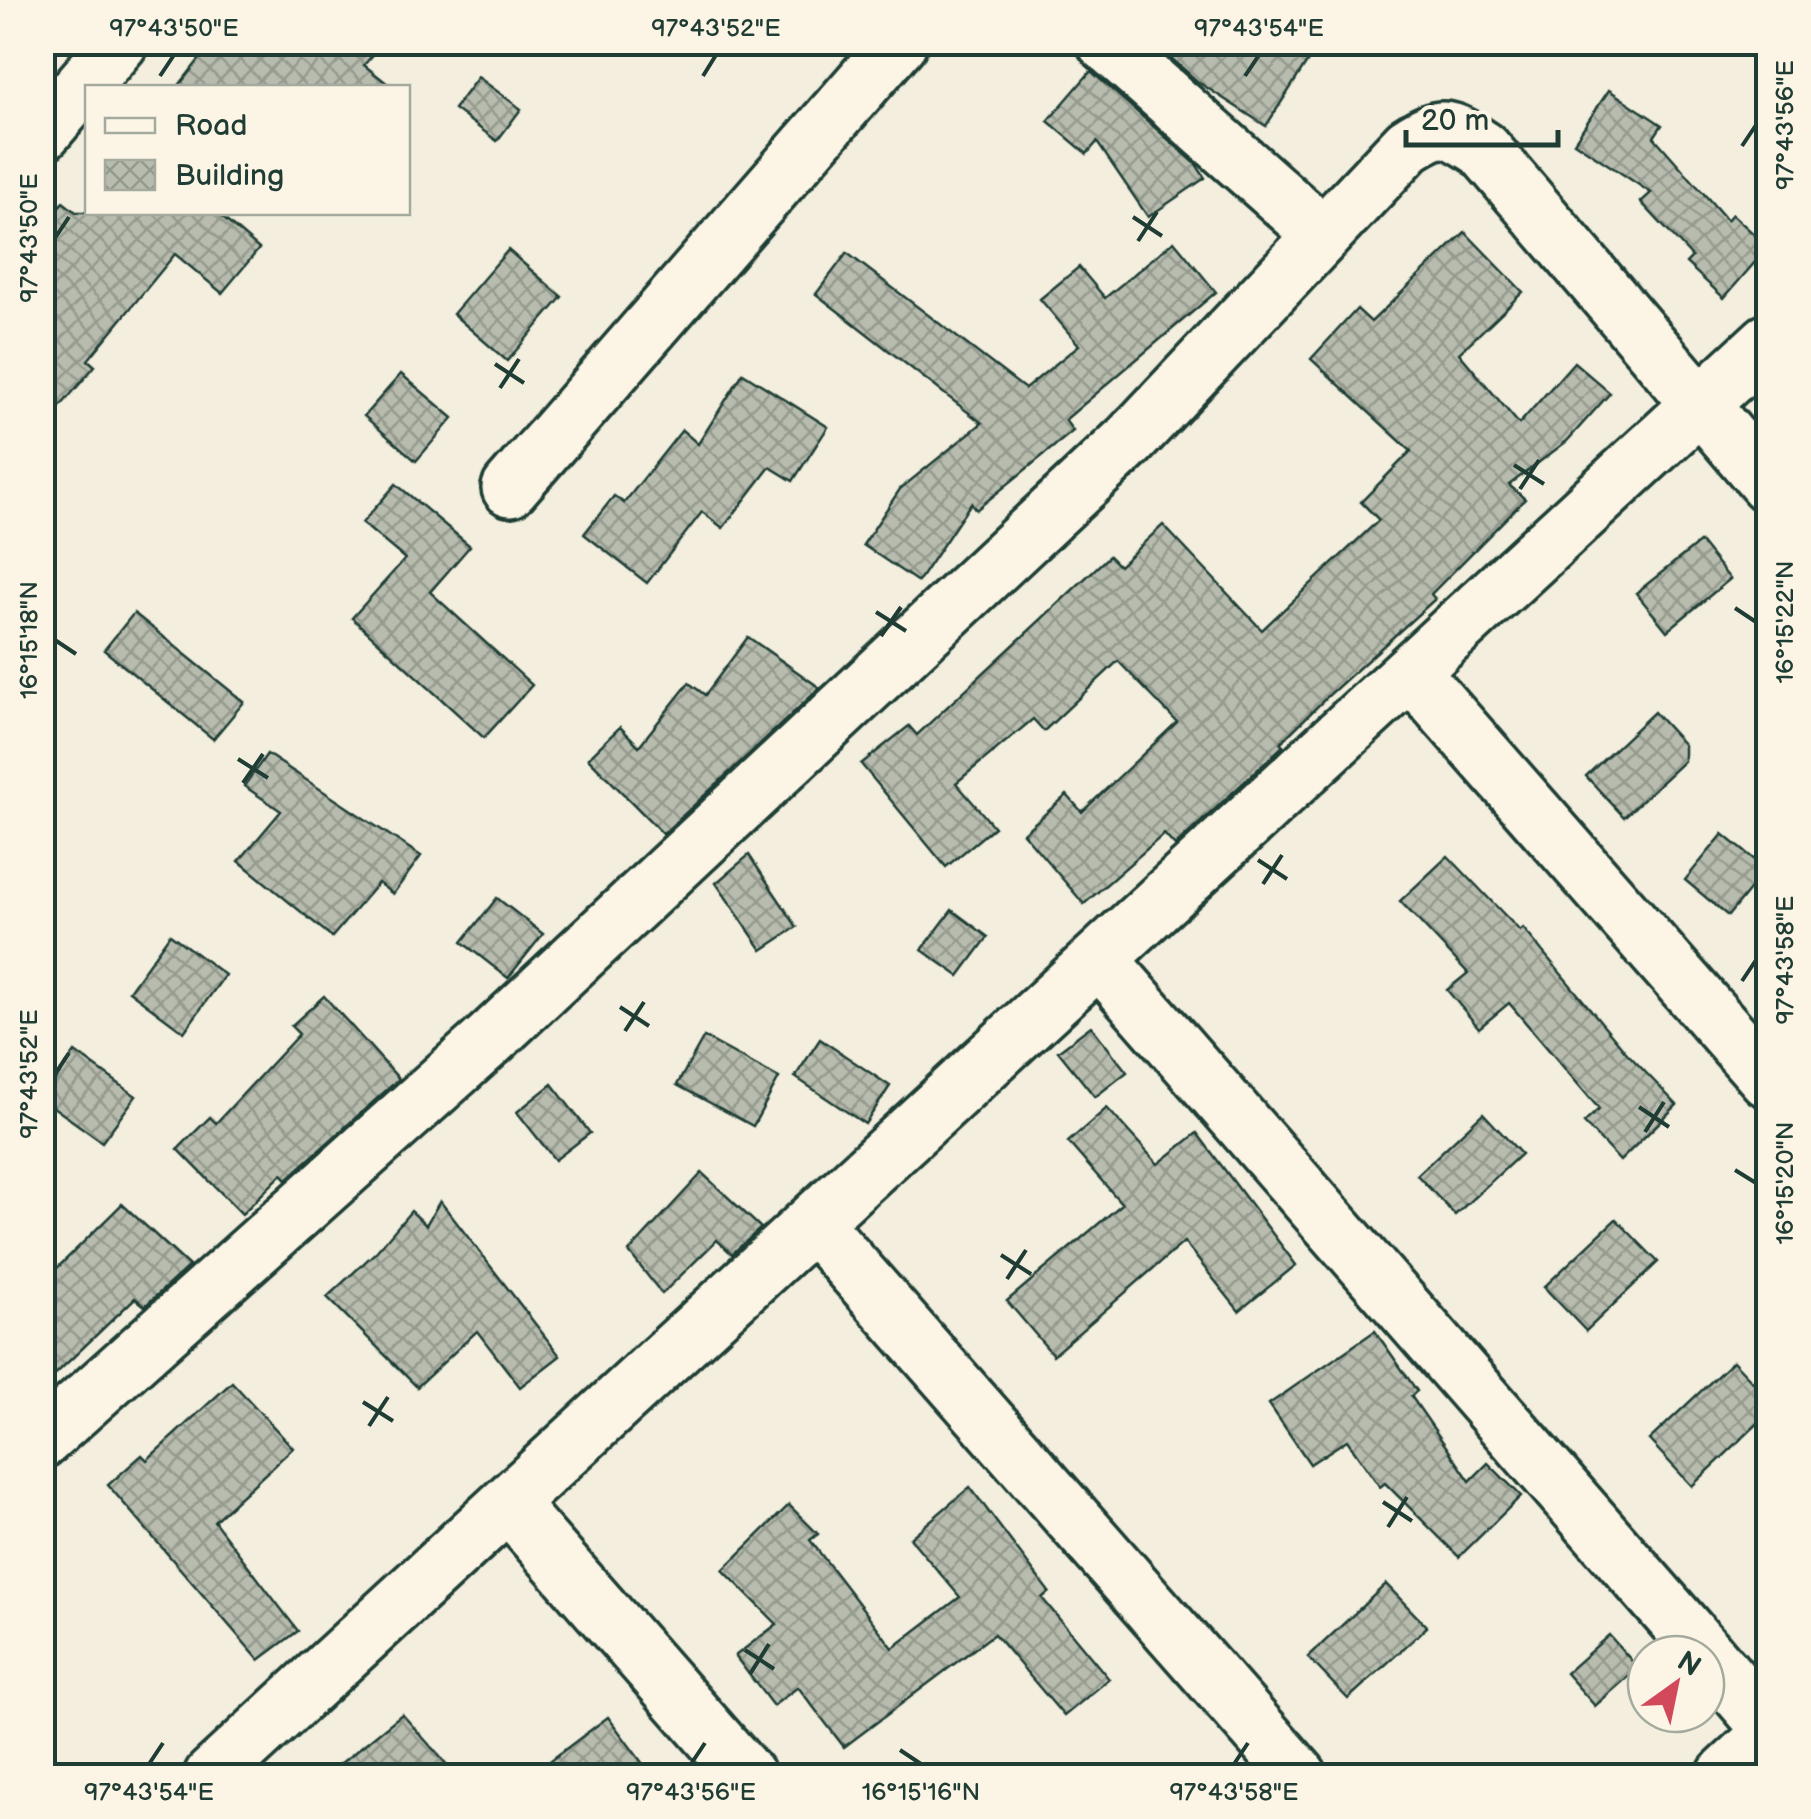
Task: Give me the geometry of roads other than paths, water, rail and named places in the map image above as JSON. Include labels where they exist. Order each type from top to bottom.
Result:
[{"type":"street","points":[[42,134],[120,42]]},
{"type":"street","points":[[510,488],[898,42]]},
{"type":"street","points":[[1105,42],[1323,234]]},
{"type":"street","points":[[42,1440],[488,1041],[1130,441],[1408,145],[1433,128],[1454,130],[1483,149],[1768,484]]},
{"type":"street","points":[[218,1774],[1768,342]]},
{"type":"street","points":[[1411,672],[1768,1079]]},
{"type":"street","points":[[1100,960],[1689,1634]]},
{"type":"street","points":[[815,1224],[1298,1776]]},
{"type":"street","points":[[510,1506],[748,1776]]},
{"type":"street","points":[[1726,1677],[1768,1726]]},
{"type":"street","points":[[1725,1776],[1768,1736]]}]
